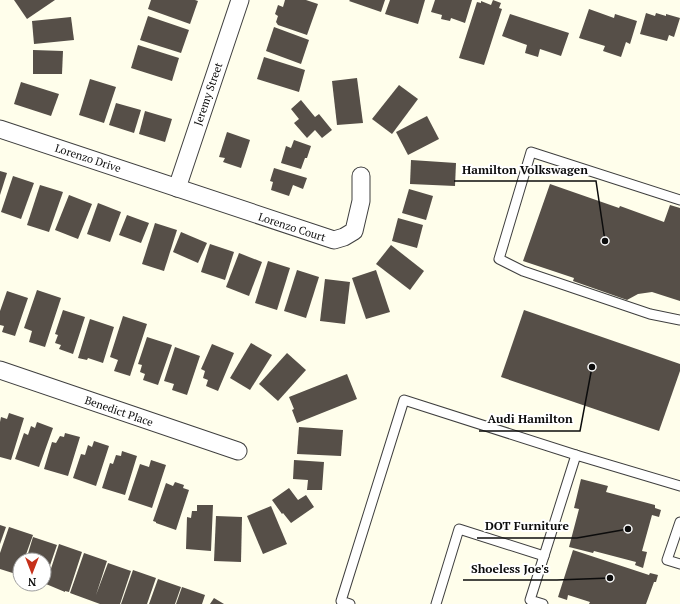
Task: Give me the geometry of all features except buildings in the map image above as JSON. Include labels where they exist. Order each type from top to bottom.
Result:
[{"type":"street","name":"Jeremy Street","points":[[177,188],[240,0]]},
{"type":"street","name":"Lorenzo Drive","points":[[0,129],[177,188]]},
{"type":"street","name":"Lorenzo Court","points":[[177,188],[334,240],[344,238],[354,230],[361,201],[360,176]]},
{"type":"street","name":"Benedict Place","points":[[0,370],[238,451]]},
{"type":"lane","points":[[680,200],[531,152],[499,259],[523,271],[650,314],[680,320]]},
{"type":"lane","points":[[350,604],[341,601],[404,400],[576,455],[680,486]]},
{"type":"lane","points":[[543,604],[529,602],[576,455]]},
{"type":"lane","points":[[680,522],[667,560],[680,564]]},
{"type":"lane","points":[[436,604],[459,529],[544,556]]},
{"type":"place","name":"Hamilton Volkswagen","points":[[605,241]]},
{"type":"place","name":"Audi Hamilton","points":[[592,367]]},
{"type":"place","name":"DOT Furniture","points":[[628,529]]},
{"type":"place","name":"Shoeless Joe's","points":[[610,578]]}]
